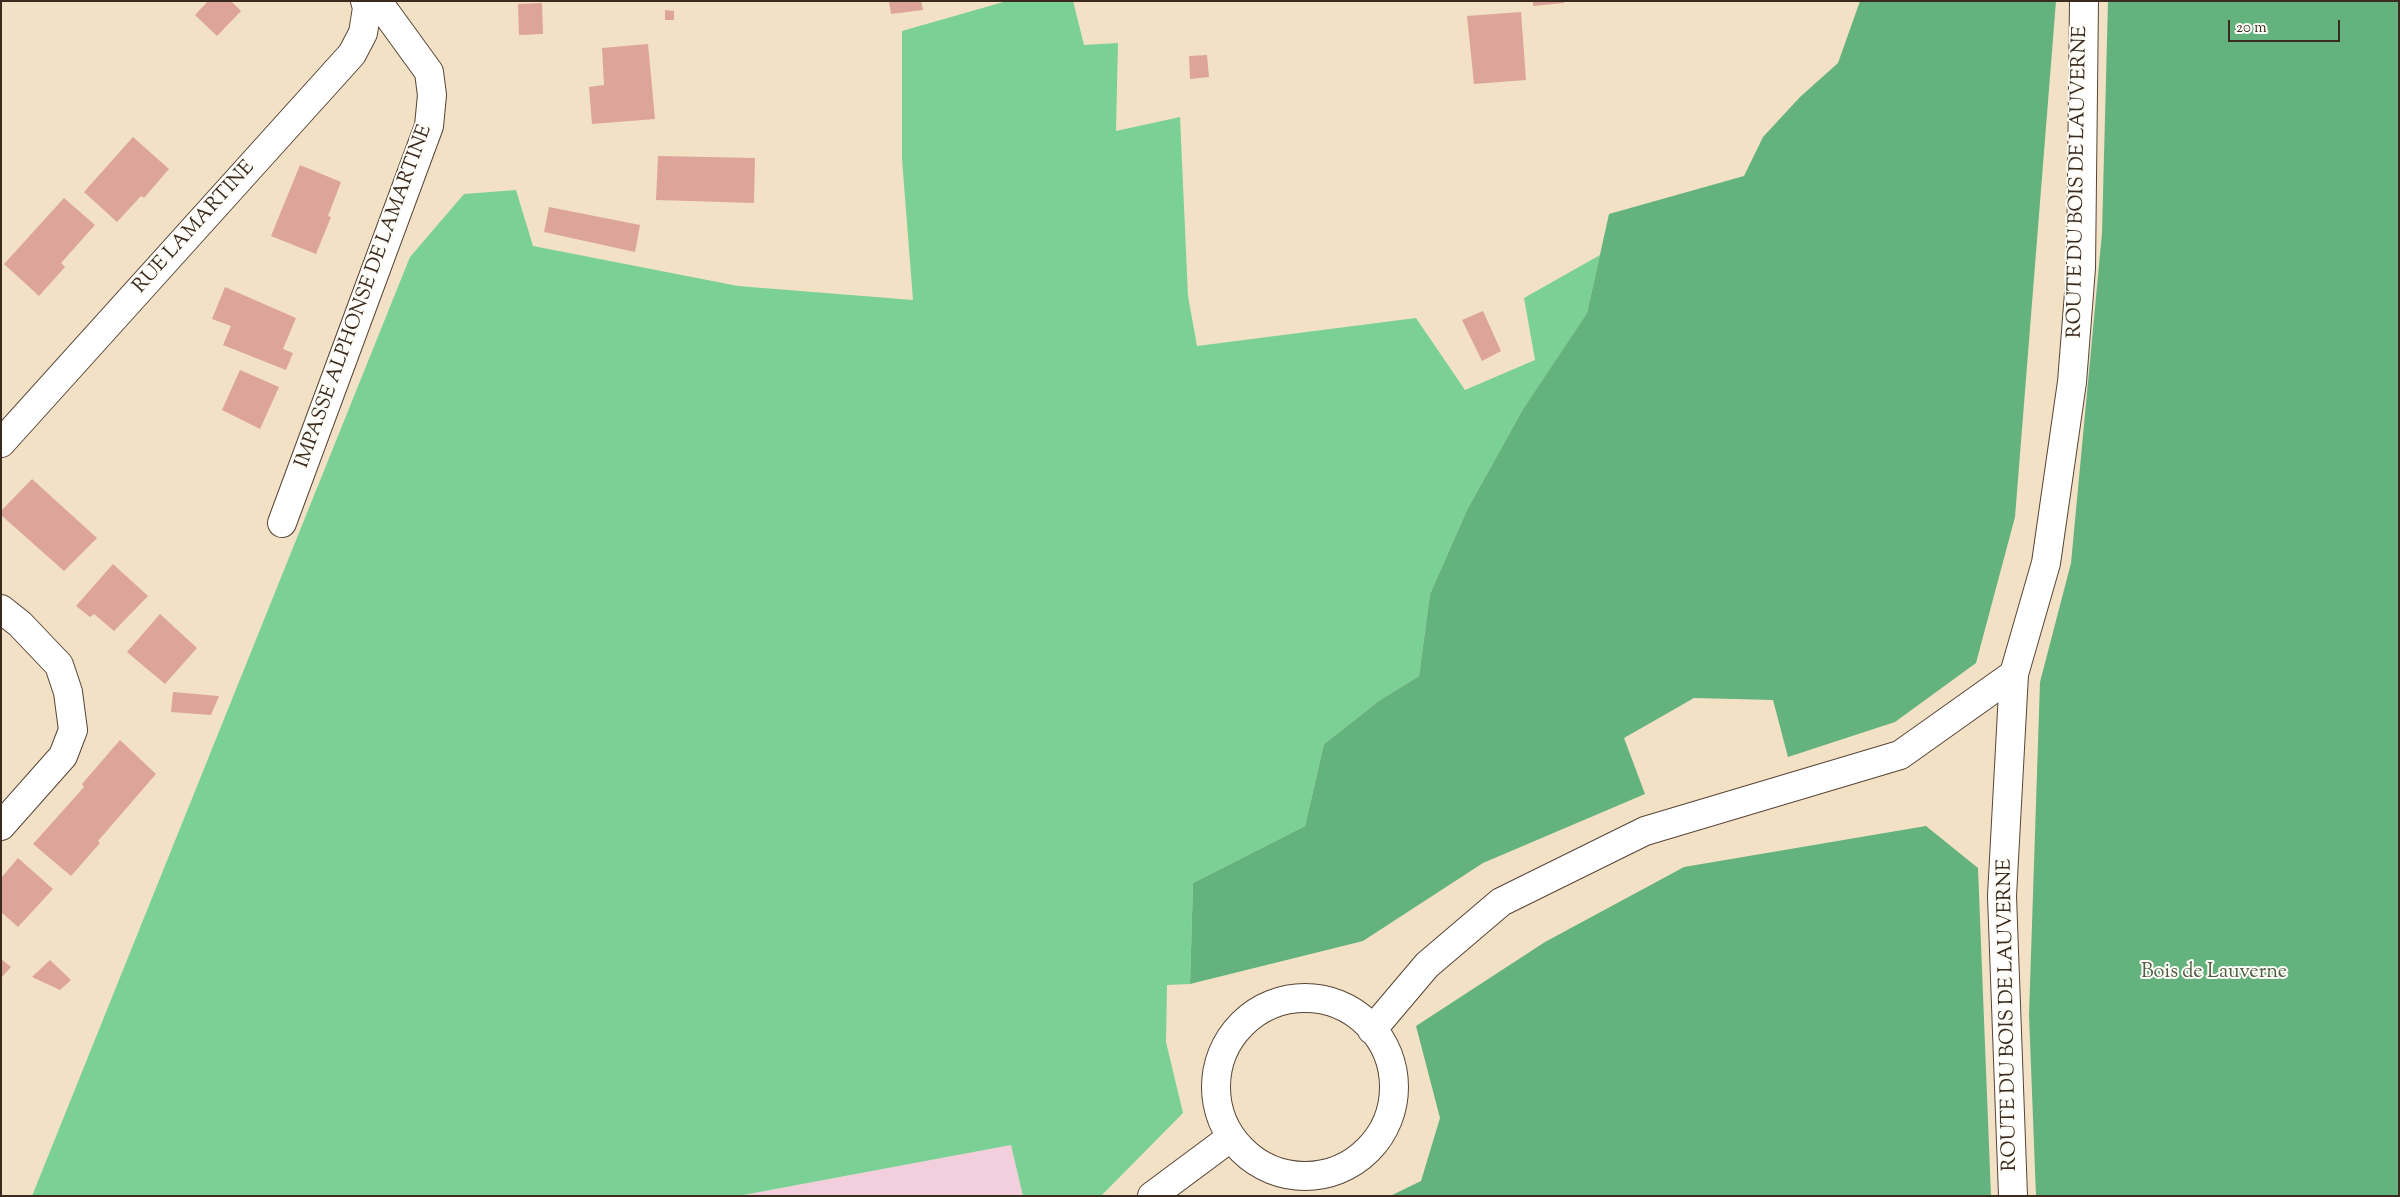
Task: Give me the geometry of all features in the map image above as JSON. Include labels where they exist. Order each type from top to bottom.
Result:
[{"type":"street","name":"ROUTE DU BOIS DE LAUVERNE","points":[[2013,1196],[2002,896],[2014,674],[2046,563],[2072,382],[2081,268],[2084,1]]},
{"type":"street","name":"RUE LAMARTINE","points":[[1,443],[352,54],[363,33],[366,5]]},
{"type":"street","name":"IMPASSE ALPHONSE DE LAMARTINE","points":[[282,523],[429,126],[432,96],[429,72],[384,10],[366,5]]},
{"type":"street","points":[[1,609],[20,624],[59,665],[68,692],[73,730],[63,756],[1,826]]},
{"type":"street","points":[[1372,1030],[1427,965],[1501,902],[1644,831],[1900,755],[2014,674]]},
{"type":"street","points":[[1304,998],[1331,1002],[1356,1013],[1372,1030],[1390,1059],[1394,1090],[1388,1121],[1372,1147],[1347,1166],[1318,1176],[1286,1175],[1258,1164],[1230,1138],[1220,1116],[1215,1087],[1220,1057],[1234,1033],[1253,1014],[1277,1002],[1304,998]]},
{"type":"street","points":[[1152,1196],[1230,1138]]},
{"type":"shaded area","points":[[1011,1145],[1023,1196],[738,1196]]},
{"type":"green space","points":[[1007,1],[1073,1],[1084,45],[1118,43],[1116,131],[1180,117],[1188,296],[1197,346],[1416,318],[1465,390],[1535,360],[1524,298],[1600,255],[1587,313],[1523,409],[1467,510],[1430,594],[1419,676],[1380,700],[1324,744],[1305,826],[1193,883],[1190,984],[1167,985],[1166,1042],[1183,1113],[1101,1196],[1023,1196],[1011,1145],[738,1196],[32,1196],[410,257],[464,194],[516,190],[533,246],[738,286],[913,300],[902,159],[902,31]]},
{"type":"green space","points":[[1860,1],[2056,1],[2015,517],[1976,663],[1895,722],[1788,757],[1773,700],[1694,698],[1624,738],[1645,794],[1483,863],[1363,941],[1190,984],[1193,883],[1305,826],[1324,744],[1380,700],[1419,676],[1430,594],[1467,510],[1523,409],[1587,313],[1609,214],[1744,176],[1763,137],[1800,97],[1838,63]]},
{"type":"green space","name":"Bois de Lauverne","points":[[2108,1],[2399,1],[2399,1196],[2036,1196],[2029,1015],[2040,682],[2071,563],[2102,233]]},
{"type":"green space","points":[[1926,826],[1978,868],[1991,1196],[1390,1196],[1421,1181],[1440,1118],[1416,1026],[1545,942],[1684,867]]},
{"type":"building","points":[[208,1],[231,1],[241,11],[217,36],[195,15]]},
{"type":"building","points":[[889,1],[921,1],[923,10],[891,14]]},
{"type":"building","points":[[1533,1],[1564,1],[1564,3],[1533,6]]},
{"type":"building","points":[[542,3],[543,34],[519,35],[518,4]]},
{"type":"building","points":[[665,10],[674,11],[674,20],[665,20]]},
{"type":"building","points":[[1521,12],[1526,80],[1474,84],[1467,16]]},
{"type":"building","points":[[648,44],[655,119],[592,124],[589,87],[604,85],[602,48]]},
{"type":"building","points":[[1207,55],[1209,77],[1190,79],[1189,56]]},
{"type":"building","points":[[133,137],[169,169],[144,198],[141,196],[117,222],[84,192]]},
{"type":"building","points":[[658,156],[755,158],[754,203],[656,200]]},
{"type":"building","points":[[300,165],[341,182],[328,216],[331,217],[316,254],[271,236]]},
{"type":"building","points":[[64,198],[95,225],[61,263],[65,267],[39,296],[4,264]]},
{"type":"building","points":[[549,207],[640,225],[635,252],[544,232]]},
{"type":"building","points":[[225,287],[296,318],[283,349],[293,353],[286,370],[223,345],[231,326],[212,319]]},
{"type":"building","points":[[1483,311],[1501,351],[1482,361],[1462,320]]},
{"type":"building","points":[[240,370],[279,387],[260,429],[222,410]]},
{"type":"building","points":[[32,479],[97,538],[64,571],[1,515],[1,511]]},
{"type":"building","points":[[113,564],[148,596],[114,631],[94,614],[90,617],[76,606]]},
{"type":"building","points":[[160,614],[197,648],[165,684],[127,652]]},
{"type":"building","points":[[173,692],[219,696],[211,715],[171,712]]},
{"type":"building","points":[[120,740],[156,774],[98,841],[100,843],[71,876],[33,844],[84,787],[82,784]]},
{"type":"building","points":[[18,858],[53,889],[18,927],[1,912],[1,878]]},
{"type":"building","points":[[1,959],[11,967],[1,978]]},
{"type":"building","points":[[50,960],[71,980],[60,990],[32,977]]}]
